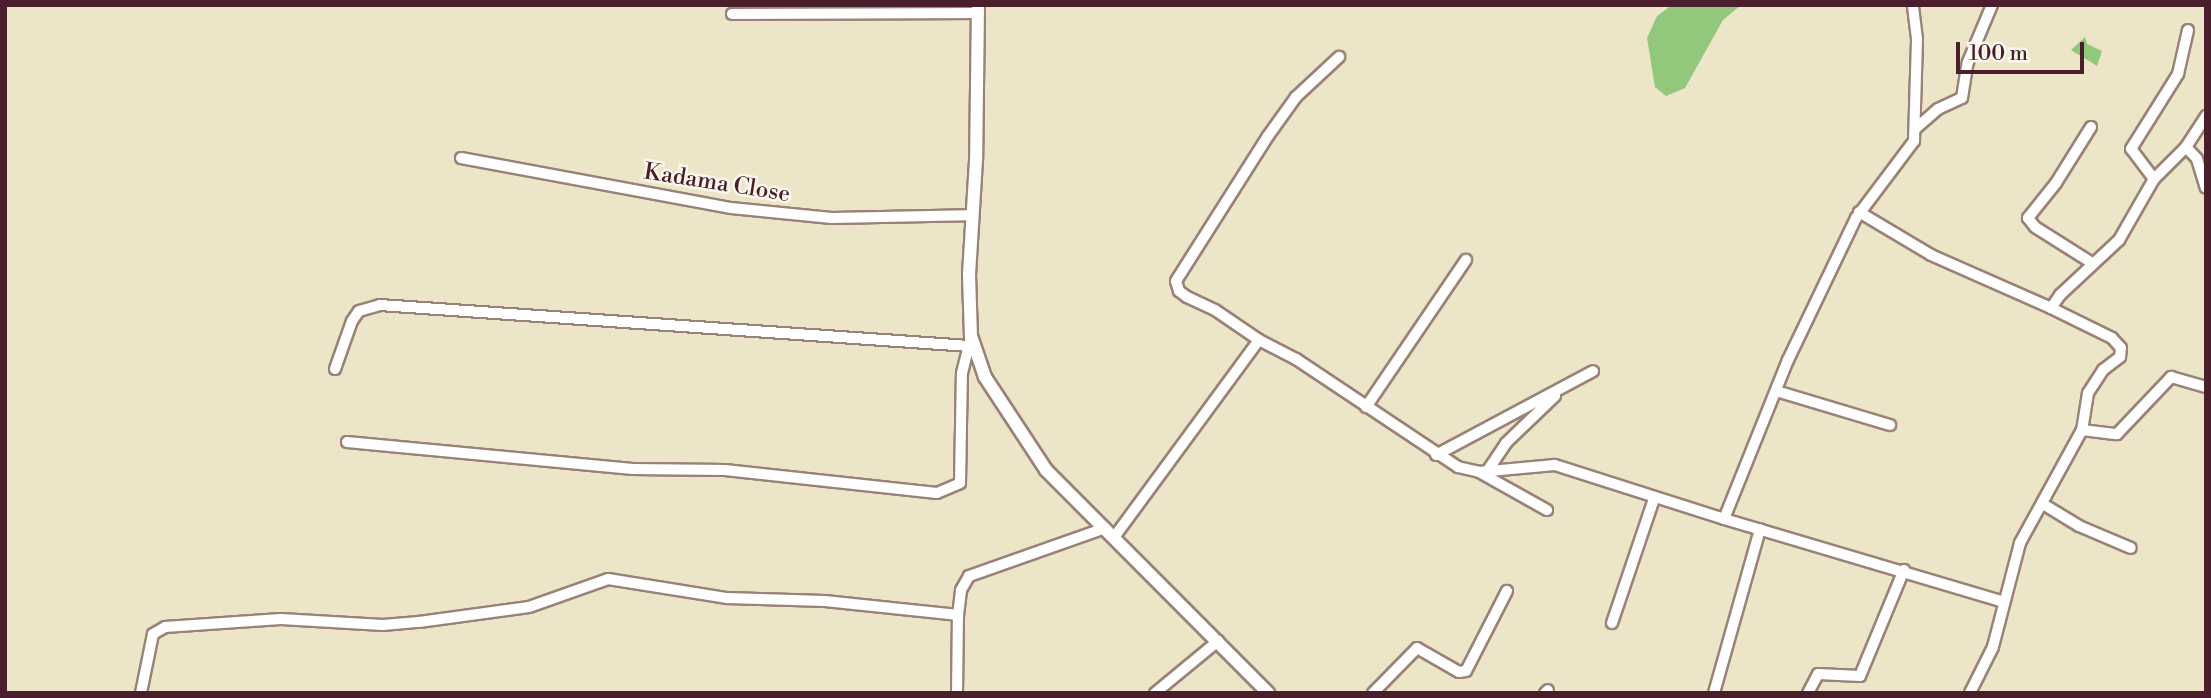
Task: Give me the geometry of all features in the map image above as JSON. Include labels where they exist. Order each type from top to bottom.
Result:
[{"type":"street","points":[[1724,519],[1776,391],[1859,212],[1912,146],[1915,129],[1913,5]]},
{"type":"street","points":[[1915,129],[1938,109],[1962,98],[1968,62],[1992,5]]},
{"type":"street","points":[[347,442],[633,469],[725,470],[937,493],[960,483],[962,373],[970,341],[978,9],[732,14]]},
{"type":"street","points":[[2154,179],[2135,159],[2131,149],[2178,74],[2188,30]]},
{"type":"street","points":[[1339,57],[1311,81],[1268,136],[1177,281],[1179,291],[1187,298],[1215,310],[1259,340],[1296,359],[1437,455],[1483,471],[1547,510]]},
{"type":"street","points":[[2051,308],[2127,229],[2154,179],[2186,147],[2206,116]]},
{"type":"street","points":[[2091,127],[2056,183],[2028,218],[2035,227],[2092,263]]},
{"type":"street","points":[[2186,147],[2197,159],[2206,188]]},
{"type":"street","name":"Kadama Close","points":[[461,158],[731,208],[832,218],[971,215]]},
{"type":"street","points":[[1859,212],[1931,255],[2051,308],[2112,338],[2122,348],[2119,357],[2103,370],[2088,393],[2082,430],[2012,564],[1993,647],[1969,693]]},
{"type":"street","points":[[1366,407],[1466,260]]},
{"type":"street","points":[[335,369],[352,321],[359,311],[380,305],[970,341]]},
{"type":"street","points":[[957,693],[958,615],[961,590],[969,576],[1110,532],[1259,340]]},
{"type":"street","points":[[970,341],[985,377],[1006,414],[1046,470],[1268,693]]},
{"type":"street","points":[[1437,455],[1593,370],[1536,412],[1483,471]]},
{"type":"street","points":[[2082,430],[2117,434],[2171,377],[2206,387]]},
{"type":"street","points":[[1776,391],[1890,425]]},
{"type":"street","points":[[1483,471],[1555,465],[1654,499],[1903,570],[2004,602]]},
{"type":"street","points":[[1612,623],[1654,499]]},
{"type":"street","points":[[2043,504],[2079,526],[2131,548]]},
{"type":"street","points":[[1714,693],[1760,529]]},
{"type":"street","points":[[1808,693],[1818,674],[1860,676],[1903,570]]},
{"type":"street","points":[[141,693],[153,634],[165,627],[281,619],[419,622],[529,607],[608,579],[727,598],[825,601],[958,615]]},
{"type":"street","points":[[1373,693],[1417,648],[1459,672],[1466,671],[1507,591]]},
{"type":"street","points":[[1154,693],[1218,641]]},
{"type":"green space","points":[[1672,5],[1741,5],[1723,20],[1685,88],[1666,96],[1655,87],[1647,38],[1657,16]]},
{"type":"green space","points":[[2085,37],[2087,44],[2102,51],[2097,66],[2071,50]]}]
